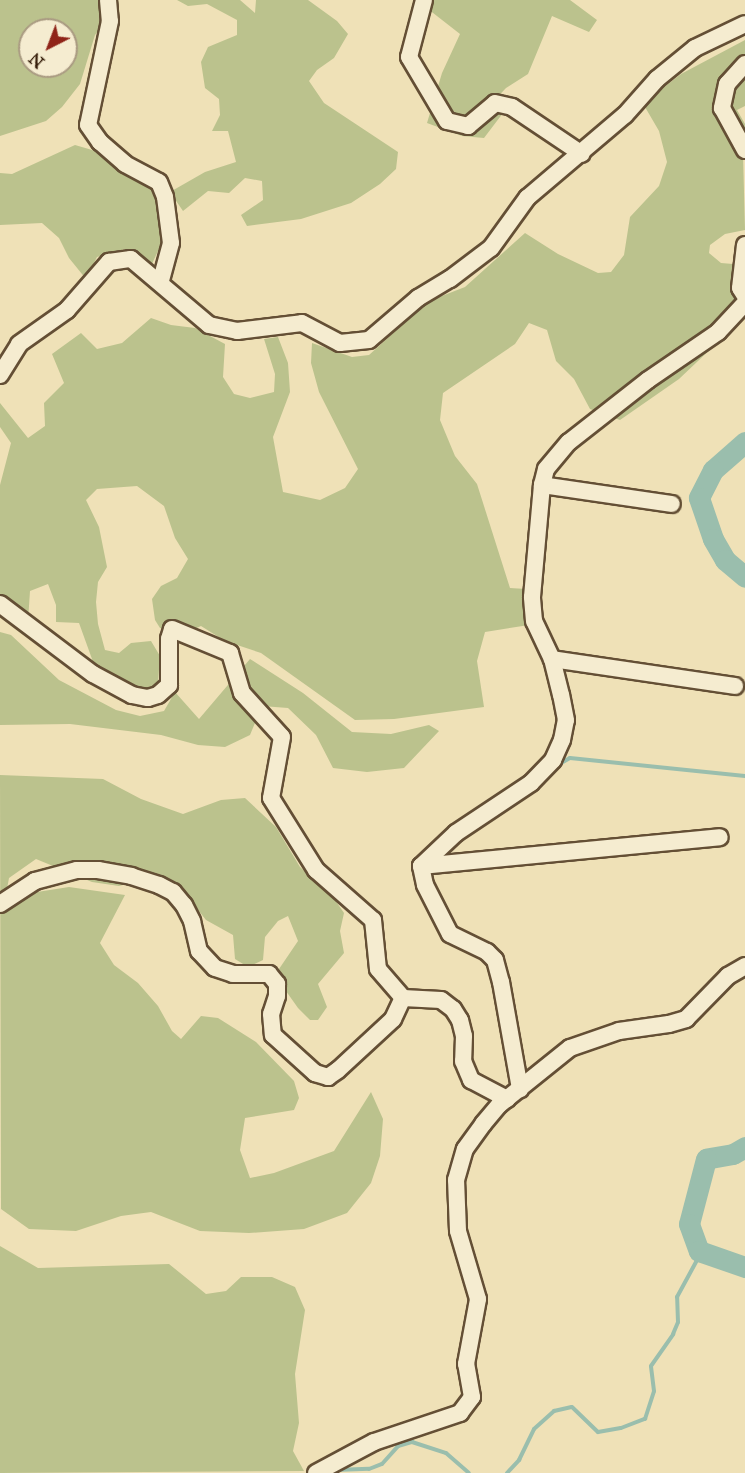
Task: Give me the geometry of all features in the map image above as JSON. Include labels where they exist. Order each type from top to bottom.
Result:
[{"type":"street","points":[[108,0],[110,21],[88,125],[100,142],[125,164],[159,183],[165,197],[171,243],[161,281]]},
{"type":"street","points":[[424,0],[410,57],[447,121],[468,126],[495,103],[512,107],[582,154]]},
{"type":"street","points":[[0,375],[19,344],[67,310],[109,262],[131,259],[161,281],[209,325],[226,330],[302,323],[340,343],[369,340],[418,298],[450,279],[491,248],[527,198],[582,154],[625,115],[657,79],[695,48],[745,24]]},
{"type":"street","points":[[745,64],[727,84],[722,108],[745,150]]},
{"type":"street","points":[[745,245],[740,288],[745,296]]},
{"type":"street","points":[[421,866],[456,833],[531,783],[553,760],[562,740],[566,720],[552,659],[534,621],[532,597],[542,485],[546,469],[569,442],[648,380],[718,332],[745,303]]},
{"type":"street","points":[[542,485],[672,504]]},
{"type":"street","points":[[0,604],[93,674],[132,695],[148,698],[158,695],[169,685],[169,639],[172,629],[230,653],[242,693],[282,737],[271,798],[316,870],[373,920],[378,969],[403,998],[441,1000],[453,1009],[460,1020],[464,1036],[463,1061],[471,1080],[514,1094]]},
{"type":"street","points":[[552,659],[735,686]]},
{"type":"street","points":[[421,866],[720,837]]},
{"type":"street","points":[[421,866],[425,885],[450,934],[487,952],[495,960],[501,982],[514,1094]]},
{"type":"street","points":[[0,904],[35,881],[76,870],[98,870],[131,876],[173,892],[184,905],[192,921],[199,951],[215,968],[233,974],[269,974],[277,984],[277,996],[271,1014],[273,1035],[315,1073],[328,1077],[393,1019],[403,998]]},
{"type":"street","points":[[316,1473],[374,1442],[460,1413],[472,1397],[466,1364],[478,1299],[458,1231],[456,1180],[465,1149],[483,1124],[514,1094],[570,1048],[619,1031],[669,1024],[686,1019],[728,976],[745,966]]},
{"type":"green space","points":[[0,0],[116,0],[111,15],[95,35],[80,84],[62,107],[46,121],[0,136]]},
{"type":"green space","points":[[177,0],[240,0],[255,13],[256,0],[308,0],[337,21],[348,34],[334,58],[317,70],[309,81],[324,103],[398,152],[396,169],[380,184],[351,203],[301,219],[247,226],[241,215],[263,200],[262,181],[245,178],[229,193],[208,191],[183,211],[170,192],[205,172],[236,162],[228,131],[212,131],[220,115],[219,99],[205,88],[201,62],[208,47],[237,35],[237,20],[207,4],[188,6]]},
{"type":"green space","points":[[430,0],[570,0],[597,20],[589,32],[552,16],[528,74],[506,88],[491,104],[503,113],[484,138],[462,136],[427,123],[442,73],[460,34],[428,9]]},
{"type":"green space","points":[[745,40],[745,106],[737,110],[745,124],[743,153],[745,230],[725,234],[710,245],[709,253],[721,263],[745,265],[745,296],[737,324],[679,379],[620,420],[590,409],[574,379],[556,361],[547,330],[529,323],[515,344],[443,393],[440,420],[455,456],[477,484],[510,588],[526,589],[529,625],[485,632],[477,661],[484,707],[394,719],[355,720],[261,653],[225,641],[201,626],[183,634],[160,628],[155,620],[152,599],[161,586],[177,578],[188,559],[175,538],[164,506],[137,486],[97,489],[86,500],[99,527],[107,567],[98,582],[96,602],[98,624],[105,650],[119,653],[131,643],[151,641],[160,656],[158,683],[153,704],[145,708],[126,703],[98,688],[92,659],[79,623],[56,622],[56,605],[48,584],[30,591],[27,636],[0,613],[0,485],[11,443],[0,427],[0,403],[28,438],[45,426],[44,403],[64,383],[52,354],[81,333],[97,349],[122,343],[151,318],[171,325],[195,328],[225,344],[223,377],[234,394],[250,398],[274,392],[275,374],[264,339],[278,337],[288,363],[290,392],[273,437],[283,492],[320,500],[345,488],[358,469],[319,392],[311,363],[312,343],[352,357],[369,355],[429,301],[465,287],[525,233],[558,254],[598,273],[611,272],[624,255],[630,217],[659,186],[667,162],[659,131],[645,107],[663,88],[681,74]]},
{"type":"green space","points":[[75,145],[99,152],[121,172],[152,188],[165,210],[165,236],[151,266],[125,249],[97,257],[86,279],[69,258],[59,238],[42,223],[0,225],[0,173],[12,174]]},
{"type":"green space","points":[[0,632],[11,635],[59,680],[116,710],[140,716],[164,711],[175,692],[199,719],[250,659],[303,693],[352,732],[391,734],[429,725],[439,731],[404,768],[367,772],[333,768],[316,735],[288,708],[262,706],[250,735],[225,747],[198,745],[161,735],[70,724],[0,725]]},
{"type":"green space","points":[[0,775],[103,779],[141,799],[183,814],[221,800],[245,798],[276,827],[300,867],[333,897],[344,913],[340,931],[344,953],[318,984],[327,1007],[318,1020],[310,1020],[298,1008],[281,984],[279,969],[298,941],[288,916],[278,921],[265,937],[263,960],[248,967],[235,959],[233,935],[206,920],[195,906],[179,895],[145,879],[119,886],[92,882],[36,859],[9,878],[3,911],[37,892],[69,887],[125,895],[100,943],[114,965],[138,983],[158,1006],[172,1031],[181,1039],[201,1016],[218,1018],[256,1042],[294,1081],[299,1098],[294,1110],[245,1118],[240,1150],[250,1178],[274,1173],[334,1151],[371,1092],[383,1119],[380,1156],[371,1183],[347,1213],[304,1229],[249,1233],[200,1231],[151,1212],[121,1216],[76,1231],[29,1229],[1,1209]]},
{"type":"green space","points":[[0,1246],[38,1268],[169,1264],[206,1294],[226,1291],[241,1277],[272,1277],[295,1287],[305,1310],[295,1374],[299,1423],[293,1451],[304,1471],[0,1473]]},
{"type":"waterway","points":[[745,442],[713,470],[699,498],[713,539],[725,560],[745,577]]},
{"type":"waterway","points":[[556,766],[570,758],[745,776]]},
{"type":"waterway","points":[[745,1147],[733,1154],[706,1159],[689,1224],[699,1251],[745,1267]]},
{"type":"waterway","points":[[507,1473],[519,1460],[534,1429],[554,1411],[572,1407],[598,1432],[621,1428],[645,1419],[654,1391],[651,1366],[673,1334],[678,1322],[677,1297],[702,1251]]},
{"type":"waterway","points":[[335,1470],[369,1469],[382,1464],[398,1446],[412,1442],[446,1453],[469,1473]]}]
